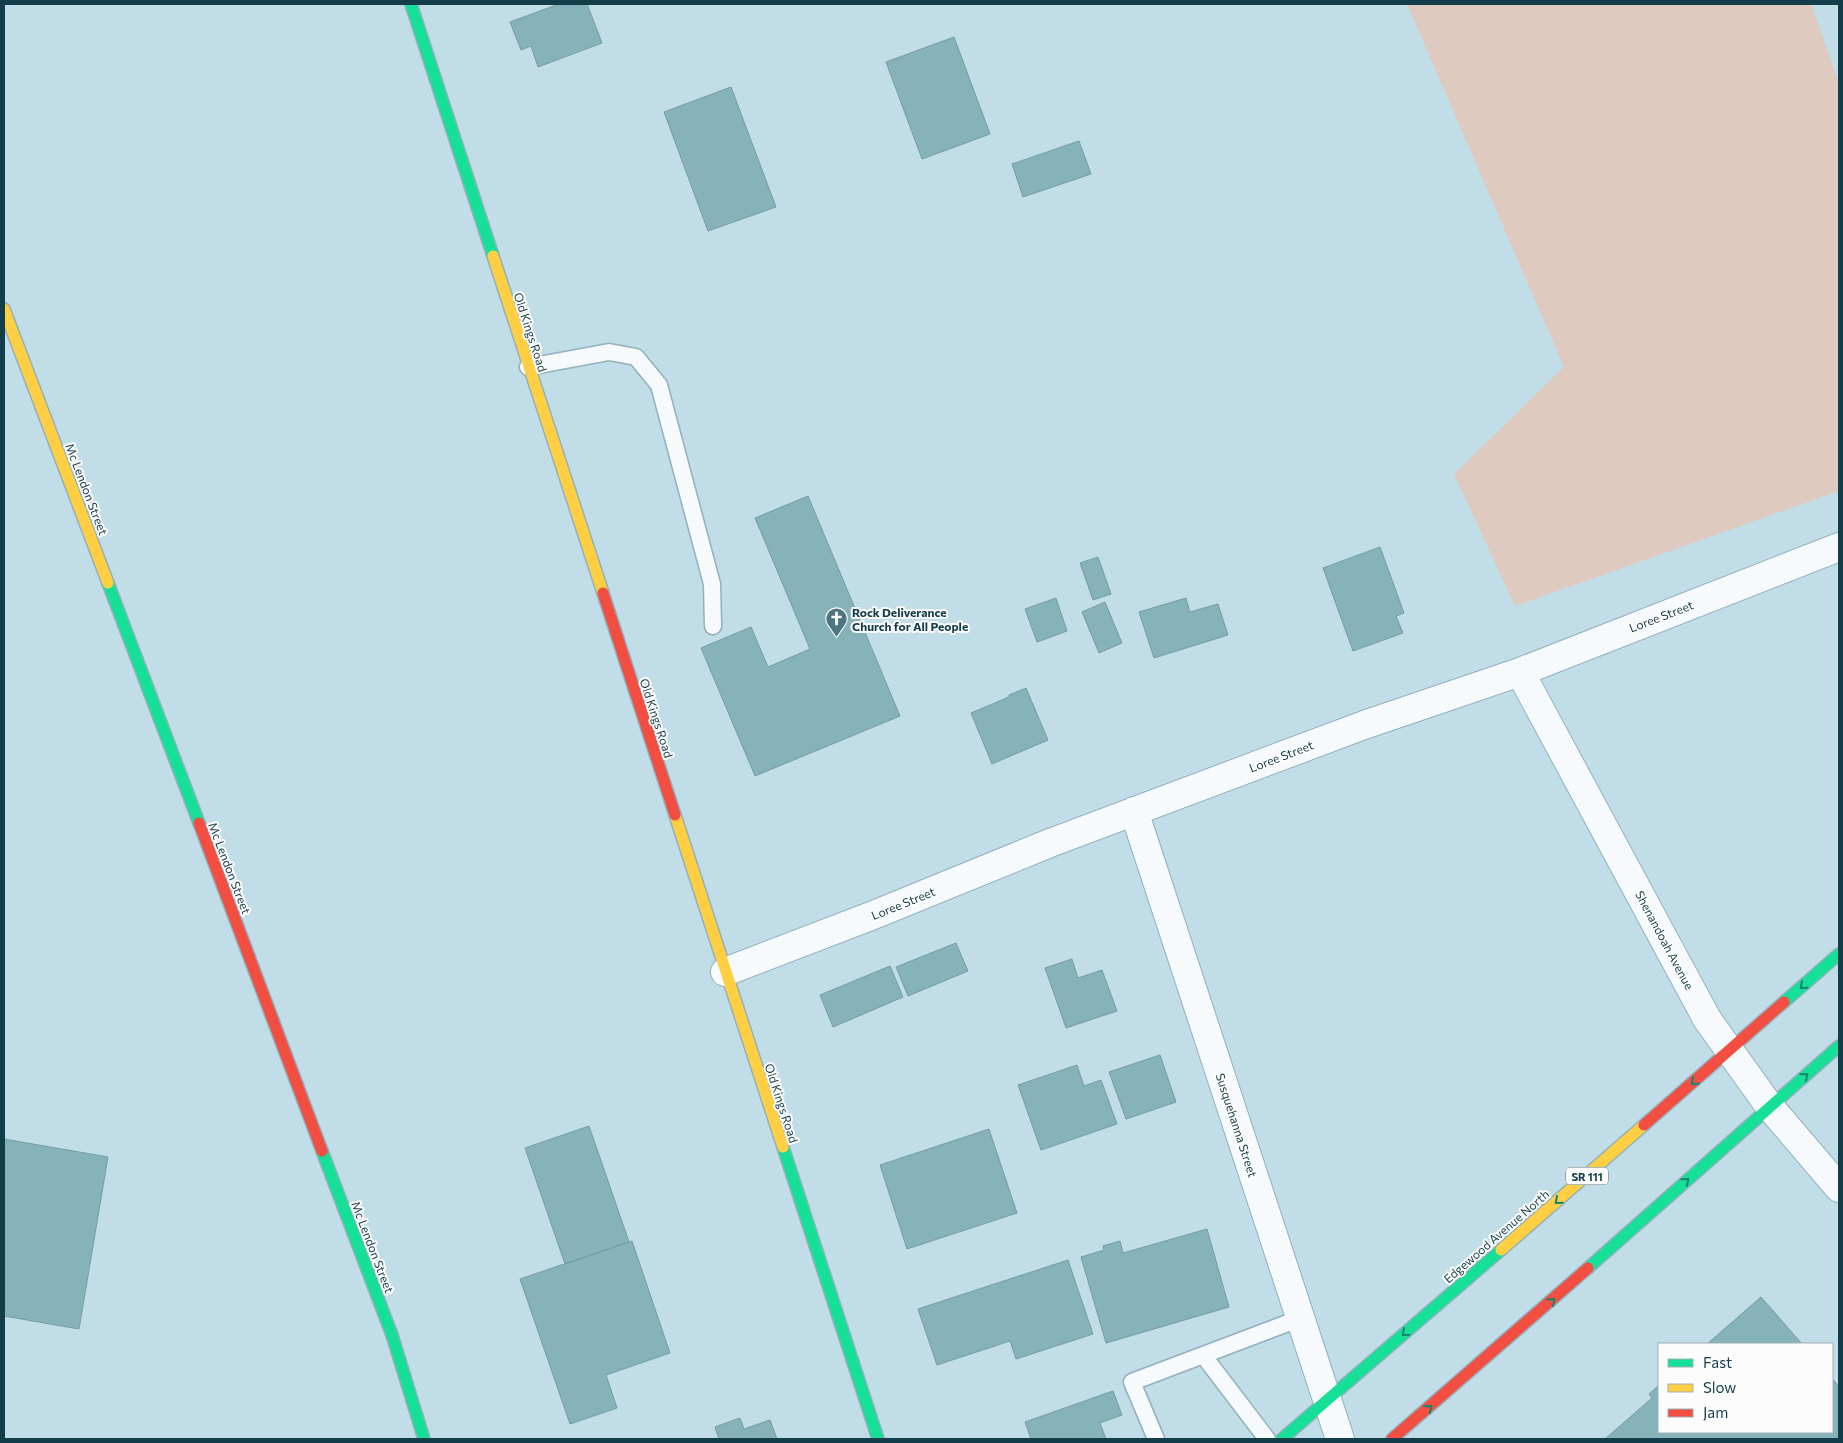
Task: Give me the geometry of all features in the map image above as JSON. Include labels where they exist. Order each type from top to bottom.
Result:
[{"type":"street","name":"Old Kings Road","points":[[411,4],[878,1439]]},
{"type":"street","name":"Mc Lendon Street","points":[[4,309],[392,1335],[424,1439]]},
{"type":"street","name":"Loree Street","points":[[725,972],[1134,811],[1364,725],[1520,672],[1839,547]]},
{"type":"street","name":"Shenandoah Avenue","points":[[1520,672],[1707,1019],[1770,1107],[1839,1188]]},
{"type":"street","name":"Susquehanna Street","points":[[1134,811],[1340,1439]]},
{"type":"street","name":"Edgewood Avenue North","points":[[1282,1439],[1839,954]]},
{"type":"street","points":[[1392,1439],[1520,1330],[1839,1046]]},
{"type":"lane","points":[[528,367],[609,352],[636,357],[660,385],[712,584],[713,626]]},
{"type":"lane","points":[[1156,1439],[1132,1382],[1301,1318]]},
{"type":"lane","points":[[1203,1355],[1268,1439]]},
{"type":"shaded area","points":[[1407,4],[1811,4],[1839,83],[1839,491],[1515,606],[1454,474],[1564,367]]},
{"type":"building","points":[[559,4],[587,4],[602,43],[538,67],[531,46],[521,50],[510,22]]},
{"type":"building","points":[[954,37],[990,134],[922,159],[886,62]]},
{"type":"building","points":[[731,87],[776,207],[708,231],[664,112]]},
{"type":"building","points":[[1079,141],[1091,174],[1023,197],[1012,164]]},
{"type":"building","name":"Rock Deliverance Church for All People","points":[[808,496],[900,716],[755,776],[701,648],[751,627],[768,667],[810,649],[755,518]]},
{"type":"building","points":[[1380,547],[1404,613],[1396,616],[1403,633],[1353,651],[1323,568]]},
{"type":"building","points":[[1098,557],[1111,594],[1093,600],[1080,563]]},
{"type":"building","points":[[1056,598],[1067,631],[1037,642],[1025,609]]},
{"type":"building","points":[[1186,598],[1190,612],[1218,604],[1228,635],[1154,658],[1139,612]]},
{"type":"building","points":[[1105,602],[1122,643],[1099,653],[1082,612]]},
{"type":"building","points":[[1026,688],[1048,740],[992,764],[971,713]]},
{"type":"building","points":[[956,943],[968,971],[908,996],[896,967]]},
{"type":"building","points":[[1072,959],[1078,978],[1102,970],[1117,1011],[1066,1028],[1045,968]]},
{"type":"building","points":[[890,966],[903,997],[833,1027],[820,995]]},
{"type":"building","points":[[1160,1055],[1176,1102],[1126,1119],[1109,1072]]},
{"type":"building","points":[[1077,1065],[1084,1086],[1101,1080],[1117,1124],[1041,1150],[1018,1085]]},
{"type":"building","points":[[589,1126],[629,1242],[565,1264],[525,1148]]},
{"type":"building","points":[[989,1129],[1017,1213],[907,1249],[880,1165]]},
{"type":"building","points":[[4,1139],[108,1157],[79,1329],[4,1316]]},
{"type":"building","points":[[1207,1229],[1229,1307],[1106,1343],[1081,1257],[1104,1250],[1103,1246],[1120,1241],[1123,1253]]},
{"type":"building","points":[[632,1241],[670,1353],[606,1375],[617,1408],[570,1424],[520,1279]]},
{"type":"building","points":[[1068,1260],[1093,1334],[1016,1359],[1010,1341],[937,1365],[918,1309]]},
{"type":"building","points":[[1761,1297],[1801,1343],[1708,1343]]},
{"type":"building","points":[[1833,1379],[1839,1387],[1839,1439],[1605,1439],[1652,1398],[1649,1394],[1658,1386],[1658,1433],[1833,1433]]},
{"type":"building","points":[[1113,1391],[1122,1415],[1100,1423],[1106,1439],[1031,1439],[1025,1422]]},
{"type":"building","points":[[740,1418],[744,1429],[770,1420],[777,1439],[719,1439],[715,1427]]},
{"type":"traffic: fast","points":[[411,4],[493,256]]},
{"type":"traffic: fast","points":[[108,583],[199,823]]},
{"type":"traffic: fast","points":[[1784,1002],[1839,954]]},
{"type":"traffic: fast","points":[[1588,1268],[1839,1046]]},
{"type":"traffic: fast","points":[[783,1147],[878,1439]]},
{"type":"traffic: fast","points":[[322,1151],[392,1335],[424,1439]]},
{"type":"traffic: fast","points":[[1282,1439],[1501,1250]]},
{"type":"traffic: slow","points":[[493,256],[603,593]]},
{"type":"traffic: slow","points":[[4,309],[108,583]]},
{"type":"traffic: slow","points":[[675,815],[783,1147]]},
{"type":"traffic: slow","points":[[1501,1250],[1644,1125]]},
{"type":"traffic: jam","points":[[603,593],[675,815]]},
{"type":"traffic: jam","points":[[199,823],[322,1151]]},
{"type":"traffic: jam","points":[[1644,1125],[1784,1002]]},
{"type":"traffic: jam","points":[[1392,1439],[1588,1268]]},
{"type":"place","name":"Rock Deliverance Church for All People","points":[[836,638]]}]
